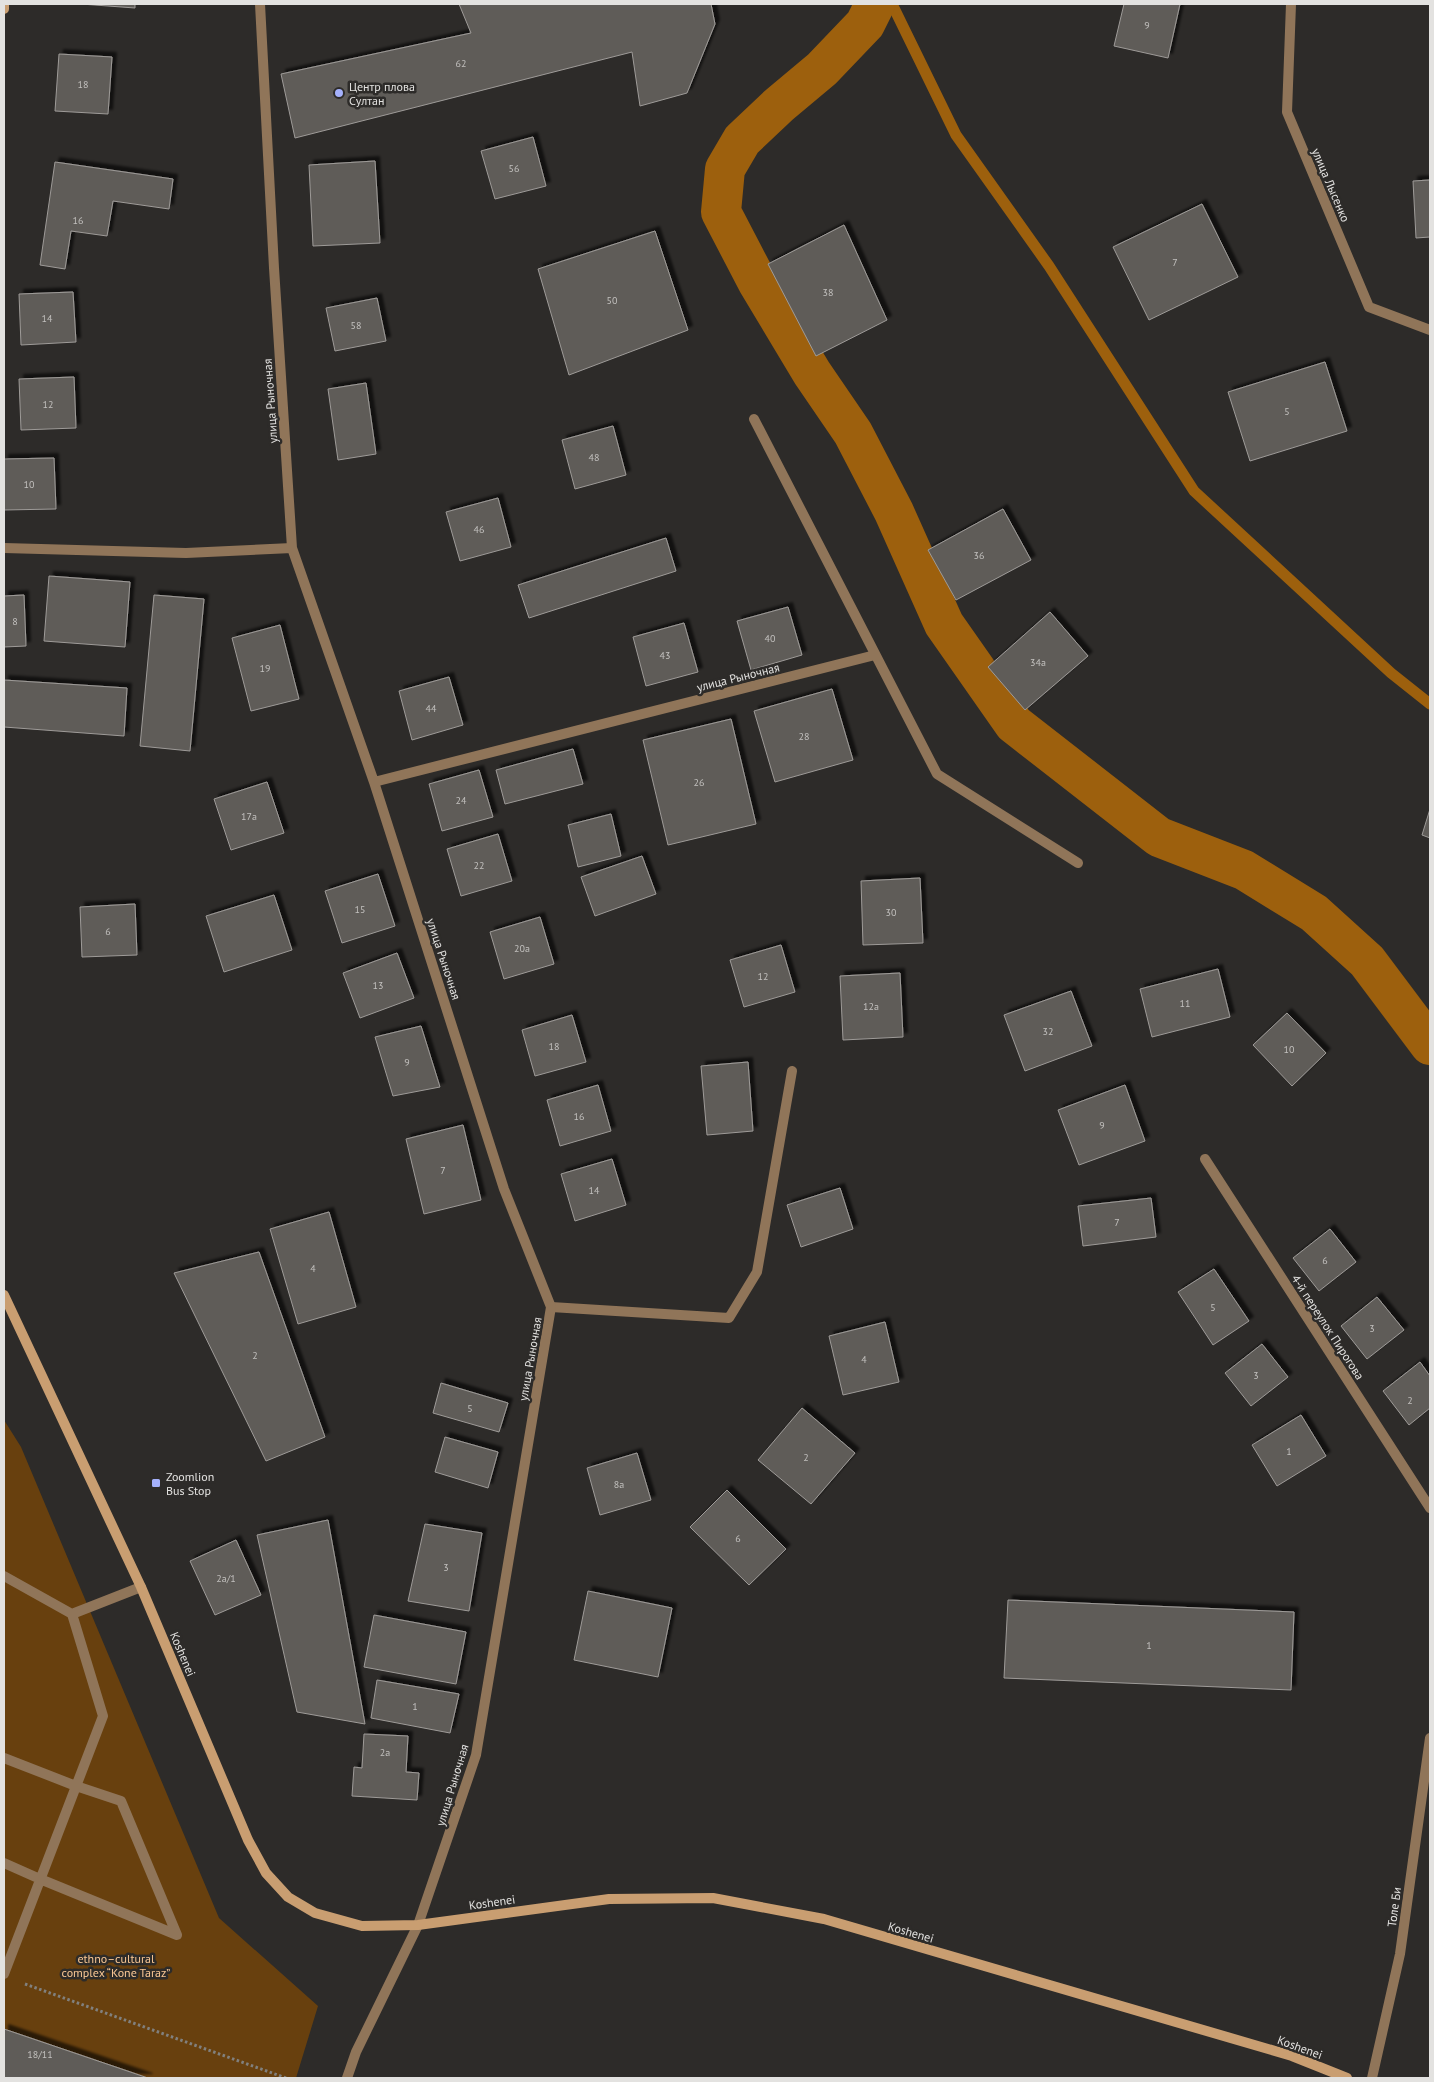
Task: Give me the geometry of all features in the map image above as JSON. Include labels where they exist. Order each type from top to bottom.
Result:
[{"type":"main road","points":[[4,4],[4,9]]},
{"type":"main road","name":"Koshenei","points":[[4,1295],[141,1586],[248,1840],[266,1873],[288,1897],[315,1913],[362,1926],[418,1925],[610,1899],[713,1898],[824,1919],[1292,2056],[1347,2078]]},
{"type":"street","name":"улица Рыночная","points":[[260,4],[274,268],[292,548],[374,782],[504,1189],[551,1307],[476,1754],[435,1880],[418,1925],[356,2052],[347,2078]]},
{"type":"street","name":"улица Лысенко","points":[[1291,4],[1287,112],[1369,307],[1430,330]]},
{"type":"street","points":[[754,420],[937,774],[1078,863]]},
{"type":"street","points":[[4,548],[186,553],[292,548]]},
{"type":"street","name":"улица Рыночная","points":[[374,782],[875,655]]},
{"type":"street","points":[[551,1307],[728,1318],[757,1272],[792,1071]]},
{"type":"street","name":"4-й переулок Пирогова","points":[[1205,1159],[1430,1508]]},
{"type":"street","points":[[4,1576],[72,1614],[103,1716],[4,1974]]},
{"type":"street","points":[[72,1614],[141,1586]]},
{"type":"street","name":"Толе Би","points":[[1372,2078],[1400,1954],[1430,1738]]},
{"type":"street","points":[[4,1758],[121,1801],[177,1935],[40,1879],[4,1862]]},
{"type":"path","points":[[22,1982],[286,2078]]},
{"type":"green space","name":"ethno–cultural complex “Kone Taraz”","points":[[4,1420],[21,1447],[219,1918],[318,2006],[296,2078],[4,2078]]},
{"type":"building","points":[[81,4],[135,4],[135,8]]},
{"type":"building","points":[[459,4],[711,4],[715,24],[687,93],[640,106],[632,52],[295,138],[281,74],[471,33]]},
{"type":"building","points":[[1124,4],[1180,4],[1168,58],[1114,46]]},
{"type":"building","points":[[59,54],[112,57],[108,114],[55,111]]},
{"type":"building","points":[[533,137],[546,186],[495,199],[481,151]]},
{"type":"building","points":[[375,161],[380,243],[313,246],[309,165]]},
{"type":"building","points":[[55,162],[173,179],[169,209],[113,201],[107,236],[71,231],[65,269],[40,265]]},
{"type":"building","points":[[1430,180],[1430,237],[1416,238],[1413,181]]},
{"type":"building","points":[[1202,204],[1238,277],[1149,320],[1113,247]]},
{"type":"building","points":[[844,225],[887,320],[816,356],[768,264]]},
{"type":"building","points":[[655,231],[688,330],[569,375],[538,269]]},
{"type":"building","points":[[73,292],[76,342],[21,345],[19,294]]},
{"type":"building","points":[[377,298],[386,341],[335,351],[326,308]]},
{"type":"building","points":[[1325,362],[1347,431],[1250,461],[1228,392]]},
{"type":"building","points":[[74,377],[76,428],[21,430],[19,379]]},
{"type":"building","points":[[366,383],[376,454],[338,460],[328,389]]},
{"type":"building","points":[[613,426],[626,475],[575,489],[562,440]]},
{"type":"building","points":[[54,458],[56,509],[4,510],[4,459]]},
{"type":"building","points":[[498,498],[511,547],[460,561],[446,512]]},
{"type":"building","points":[[1003,509],[1031,560],[956,600],[928,550]]},
{"type":"building","points":[[666,538],[676,571],[529,618],[518,585]]},
{"type":"building","points":[[49,576],[130,582],[125,647],[44,641]]},
{"type":"building","points":[[24,595],[26,646],[4,647],[4,596]]},
{"type":"building","points":[[154,595],[204,599],[190,751],[140,746]]},
{"type":"building","points":[[788,607],[802,655],[751,670],[737,621]]},
{"type":"building","points":[[1050,612],[1088,656],[1025,710],[988,667]]},
{"type":"building","points":[[684,623],[698,672],[646,686],[633,637]]},
{"type":"building","points":[[280,625],[299,699],[251,711],[232,638]]},
{"type":"building","points":[[449,677],[463,725],[412,740],[399,691]]},
{"type":"building","points":[[4,680],[127,688],[124,736],[4,727]]},
{"type":"building","points":[[832,689],[853,760],[775,782],[754,711]]},
{"type":"building","points":[[731,719],[756,824],[668,845],[643,740]]},
{"type":"building","points":[[573,749],[583,784],[505,804],[496,770]]},
{"type":"building","points":[[479,770],[493,817],[442,831],[429,784]]},
{"type":"building","points":[[267,782],[284,833],[231,850],[214,799]]},
{"type":"building","points":[[1430,809],[1430,838],[1422,835]]},
{"type":"building","points":[[611,814],[621,856],[578,867],[568,825]]},
{"type":"building","points":[[498,834],[512,881],[461,896],[447,849]]},
{"type":"building","points":[[642,856],[656,894],[595,916],[581,877]]},
{"type":"building","points":[[378,874],[395,926],[342,943],[325,891]]},
{"type":"building","points":[[920,878],[923,943],[863,945],[861,881]]},
{"type":"building","points":[[274,895],[292,950],[224,972],[206,916]]},
{"type":"building","points":[[135,904],[137,955],[82,957],[80,907]]},
{"type":"building","points":[[540,917],[554,964],[504,979],[490,932]]},
{"type":"building","points":[[781,945],[795,992],[744,1007],[730,960]]},
{"type":"building","points":[[397,953],[414,998],[360,1018],[343,973]]},
{"type":"building","points":[[1218,969],[1230,1017],[1152,1037],[1140,989]]},
{"type":"building","points":[[900,973],[903,1037],[843,1040],[840,976]]},
{"type":"building","points":[[1071,991],[1092,1046],[1025,1071],[1004,1015]]},
{"type":"building","points":[[1287,1013],[1326,1053],[1292,1086],[1253,1045]]},
{"type":"building","points":[[572,1015],[586,1062],[535,1076],[522,1030]]},
{"type":"building","points":[[421,1026],[440,1087],[393,1096],[375,1037]]},
{"type":"building","points":[[748,1062],[753,1131],[707,1135],[701,1066]]},
{"type":"building","points":[[598,1085],[611,1131],[560,1146],[547,1100]]},
{"type":"building","points":[[1125,1085],[1145,1141],[1079,1165],[1058,1110]]},
{"type":"building","points":[[463,1125],[481,1200],[424,1214],[406,1139]]},
{"type":"building","points":[[612,1159],[626,1205],[575,1221],[561,1174]]},
{"type":"building","points":[[840,1188],[853,1229],[801,1247],[787,1205]]},
{"type":"building","points":[[1151,1198],[1156,1237],[1083,1246],[1078,1206]]},
{"type":"building","points":[[329,1212],[356,1307],[298,1324],[270,1229]]},
{"type":"building","points":[[1330,1229],[1356,1262],[1319,1291],[1293,1258]]},
{"type":"building","points":[[259,1252],[325,1437],[266,1461],[174,1273]]},
{"type":"building","points":[[1214,1269],[1249,1321],[1213,1345],[1178,1292]]},
{"type":"building","points":[[1377,1297],[1404,1330],[1367,1359],[1341,1326]]},
{"type":"building","points":[[885,1322],[899,1382],[843,1395],[829,1336]]},
{"type":"building","points":[[1262,1344],[1288,1377],[1251,1406],[1225,1373]]},
{"type":"building","points":[[1420,1362],[1430,1376],[1430,1408],[1409,1425],[1383,1391]]},
{"type":"building","points":[[441,1383],[508,1403],[499,1432],[433,1413]]},
{"type":"building","points":[[802,1408],[855,1453],[811,1504],[758,1460]]},
{"type":"building","points":[[1301,1415],[1326,1456],[1277,1486],[1252,1445]]},
{"type":"building","points":[[445,1437],[498,1452],[488,1488],[435,1472]]},
{"type":"building","points":[[637,1453],[651,1500],[600,1515],[587,1468]]},
{"type":"building","points":[[727,1490],[786,1549],[749,1585],[690,1527]]},
{"type":"building","points":[[328,1520],[365,1724],[297,1712],[257,1535]]},
{"type":"building","points":[[425,1524],[482,1533],[469,1611],[408,1601]]},
{"type":"building","points":[[236,1540],[261,1595],[215,1615],[190,1561]]},
{"type":"building","points":[[588,1591],[672,1608],[658,1677],[574,1660]]},
{"type":"building","points":[[1008,1600],[1294,1612],[1291,1690],[1004,1678]]},
{"type":"building","points":[[374,1615],[466,1632],[456,1684],[364,1667]]},
{"type":"building","points":[[377,1680],[459,1694],[450,1733],[371,1718]]},
{"type":"building","points":[[364,1734],[408,1736],[406,1772],[419,1773],[417,1800],[352,1796],[354,1767],[362,1768]]},
{"type":"building","points":[[4,2029],[148,2078],[4,2078]]},
{"type":"waterway","points":[[875,4],[865,24],[822,69],[779,105],[742,140],[725,169],[721,212],[758,283],[812,373],[853,433],[894,512],[944,624],[1014,724],[1159,837],[1244,870],[1314,913],[1367,961],[1430,1045]]},
{"type":"waterway","points":[[892,4],[956,135],[1049,266],[1194,491],[1391,673],[1430,704]]},
{"type":"place","name":"Центр плова Султан","points":[[339,93]]},
{"type":"place","name":"Zoomlion Bus Stop","points":[[156,1483]]}]
